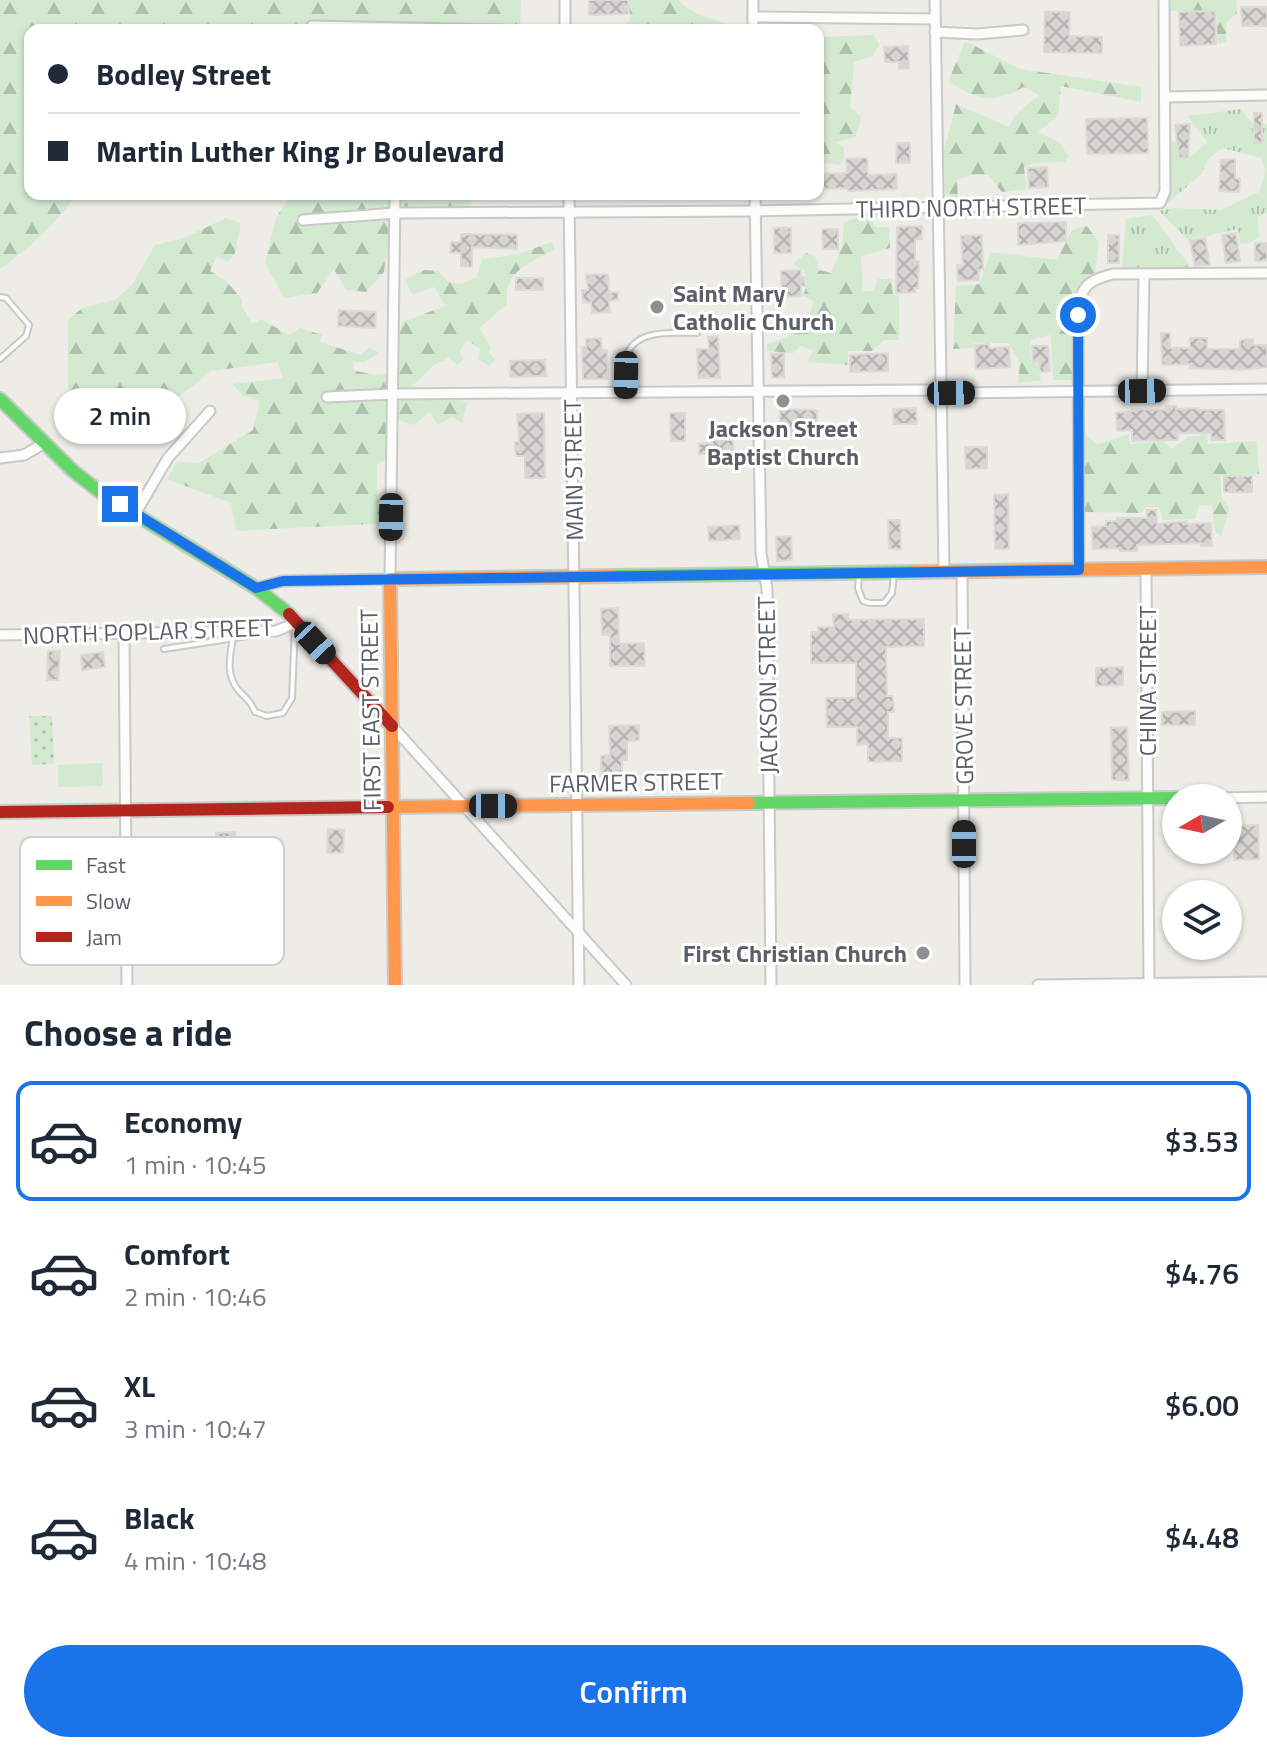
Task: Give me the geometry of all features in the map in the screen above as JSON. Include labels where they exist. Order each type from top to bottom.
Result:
[{"type":"street","points":[[565,0],[565,24]]},
{"type":"street","points":[[753,0],[753,24]]},
{"type":"street","points":[[935,0],[944,572]]},
{"type":"street","points":[[1164,0],[1166,97],[1267,95]]},
{"type":"street","points":[[753,17],[935,19]]},
{"type":"street","points":[[935,32],[977,34],[1023,30]]},
{"type":"street","name":"THIRD NORTH STREET","points":[[303,220],[396,213],[755,211],[1160,203],[1165,191],[1166,97]]},
{"type":"street","name":"FIRST EAST STREET","points":[[395,200],[390,579],[395,985]]},
{"type":"street","name":"MAIN STREET","points":[[569,200],[579,985]]},
{"type":"street","name":"JACKSON STREET","points":[[755,200],[761,553],[767,589],[771,985]]},
{"type":"street","points":[[1079,570],[1078,315],[1083,290],[1091,281],[1113,274],[1267,273]]},
{"type":"street","points":[[1142,391],[1144,274]]},
{"type":"street","points":[[327,397],[393,394],[1267,389]]},
{"type":"street","points":[[0,399],[87,483],[283,608],[626,985]]},
{"type":"street","points":[[135,514],[168,458],[210,411]]},
{"type":"street","points":[[0,458],[24,455],[45,443]]},
{"type":"street","points":[[256,588],[283,581],[1267,567]]},
{"type":"street","name":"CHINA STREET","points":[[1146,569],[1149,984]]},
{"type":"street","name":"GROVE STREET","points":[[962,571],[965,985]]},
{"type":"street","name":"NORTH POPLAR STREET","points":[[0,635],[276,631],[296,623]]},
{"type":"street","points":[[124,633],[125,837]]},
{"type":"street","points":[[1242,798],[1267,797]]},
{"type":"street","name":"FARMER STREET","points":[[0,812],[1162,798]]},
{"type":"street","points":[[127,965],[127,985]]},
{"type":"street","points":[[1038,985],[1267,982]]},
{"type":"lane","points":[[0,297],[6,298],[29,325],[29,331],[0,359]]},
{"type":"lane","points":[[625,393],[626,357],[633,346],[656,333],[697,333]]},
{"type":"lane","points":[[859,573],[860,595],[870,603],[889,600],[894,586],[894,572]]},
{"type":"lane","points":[[233,638],[228,665],[239,690],[249,698],[255,712],[267,716],[283,713],[292,698],[296,623]]},
{"type":"lane","points":[[164,649],[276,631]]},
{"type":"green space","points":[[0,0],[521,0],[520,24],[24,24],[24,200],[72,200],[42,235],[0,269]]},
{"type":"green space","points":[[629,0],[678,0],[703,16],[725,24],[626,24],[630,20]]},
{"type":"green space","points":[[1167,0],[1236,0],[1237,13],[1226,23],[1226,42],[1218,44],[1216,10],[1167,11]]},
{"type":"green space","points":[[874,35],[879,45],[873,56],[854,62],[850,107],[861,117],[856,137],[835,142],[844,147],[840,165],[824,162],[824,37]]},
{"type":"green space","points":[[965,41],[1020,69],[1141,87],[1141,102],[1061,86],[1058,116],[1038,132],[1059,142],[1068,156],[1065,162],[1033,163],[1024,167],[1026,189],[1002,192],[988,175],[971,175],[957,180],[958,198],[945,195],[944,151],[956,104],[1009,127],[1015,115],[1039,95],[1024,87],[1002,96],[985,98],[948,82]]},
{"type":"green space","points":[[1241,109],[1252,123],[1253,133],[1262,132],[1264,123],[1267,125],[1267,213],[1258,217],[1259,237],[1240,244],[1238,229],[1188,240],[1159,211],[1173,208],[1221,210],[1259,192],[1266,170],[1261,158],[1223,148],[1208,159],[1202,173],[1163,208],[1171,142],[1179,141],[1178,159],[1189,159],[1207,142],[1187,116]]},
{"type":"green space","points":[[287,200],[393,200],[384,272],[366,292],[346,290],[334,269],[317,293],[284,298],[265,263],[276,218]]},
{"type":"green space","points":[[397,200],[472,200],[471,206],[405,207]]},
{"type":"green space","points":[[1152,215],[1192,269],[1186,272],[1122,269],[1126,219]]},
{"type":"green space","points":[[872,217],[874,227],[889,227],[890,248],[861,256],[863,291],[873,291],[878,279],[891,279],[893,295],[899,297],[899,340],[884,340],[872,351],[848,351],[848,365],[807,362],[813,350],[801,346],[793,353],[767,351],[767,344],[797,330],[811,310],[813,301],[803,296],[807,284],[804,270],[793,264],[806,253],[815,256],[819,270],[831,273],[842,247],[844,223]]},
{"type":"green space","points":[[226,218],[241,223],[235,253],[228,262],[217,256],[210,271],[225,280],[242,299],[242,306],[252,324],[261,319],[289,335],[300,328],[322,335],[320,342],[361,355],[369,347],[378,353],[364,362],[354,362],[353,370],[373,375],[386,374],[403,322],[445,306],[434,287],[413,294],[405,280],[424,270],[439,271],[448,282],[462,284],[477,277],[482,259],[519,254],[552,242],[555,249],[520,269],[514,276],[509,283],[507,304],[479,328],[495,360],[489,366],[478,359],[480,349],[467,340],[460,351],[463,359],[458,365],[448,358],[434,365],[411,387],[384,394],[387,406],[426,394],[467,402],[462,423],[452,417],[438,425],[430,412],[414,425],[398,420],[387,426],[398,447],[391,457],[377,464],[377,500],[391,498],[389,523],[236,531],[231,503],[167,479],[177,462],[199,463],[253,430],[260,401],[242,395],[233,384],[283,378],[277,362],[212,371],[142,425],[123,428],[105,410],[75,399],[68,387],[68,320],[82,308],[115,300],[132,285],[155,245],[184,238]]},
{"type":"green space","points":[[1087,226],[1099,243],[1095,272],[1085,282],[1075,307],[1072,380],[1053,380],[1051,335],[1030,340],[1031,363],[1037,363],[1041,380],[1018,383],[1020,364],[1009,343],[974,343],[972,348],[953,349],[956,286],[979,284],[991,252],[1057,260],[1072,230]]},
{"type":"green space","points":[[1202,430],[1208,431],[1207,444],[1257,441],[1259,474],[1220,475],[1222,499],[1229,508],[1221,537],[1215,531],[1212,506],[1199,505],[1195,519],[1163,520],[1159,507],[1146,507],[1141,513],[1085,512],[1084,434],[1098,444],[1129,434],[1130,444],[1165,441],[1171,449],[1188,437],[1200,436]]},
{"type":"green space","points":[[29,716],[52,716],[54,764],[32,765]]},
{"type":"green space","points":[[102,763],[103,786],[58,787],[58,765]]},
{"type":"building","points":[[589,0],[628,0],[628,14],[589,15]]},
{"type":"building","points":[[1241,7],[1267,7],[1267,26],[1242,26]]},
{"type":"building","points":[[1215,11],[1216,44],[1180,46],[1179,12]]},
{"type":"building","points":[[1045,12],[1070,12],[1069,36],[1102,37],[1102,53],[1044,52]]},
{"type":"building","points":[[908,46],[909,68],[899,69],[899,62],[885,62],[884,47]]},
{"type":"building","points":[[1254,113],[1262,113],[1262,143],[1254,143]]},
{"type":"building","points":[[1147,118],[1148,153],[1087,154],[1086,119]]},
{"type":"building","points":[[1190,124],[1188,158],[1179,158],[1175,125]]},
{"type":"building","points":[[897,143],[910,143],[910,163],[896,163]]},
{"type":"building","points":[[867,158],[868,175],[896,174],[897,189],[824,189],[824,174],[847,173],[846,159]]},
{"type":"building","points":[[1235,159],[1235,178],[1240,179],[1239,192],[1219,191],[1221,160]]},
{"type":"building","points":[[1047,167],[1048,187],[1029,188],[1028,168]]},
{"type":"building","points":[[1066,222],[1066,241],[1018,245],[1018,223]]},
{"type":"building","points":[[922,226],[922,239],[915,239],[915,261],[919,261],[918,288],[914,288],[915,292],[896,293],[897,227]]},
{"type":"building","points":[[774,228],[791,228],[791,253],[774,253]]},
{"type":"building","points":[[822,229],[838,229],[838,249],[823,249]]},
{"type":"building","points":[[1236,233],[1240,261],[1226,263],[1222,235]]},
{"type":"building","points":[[461,235],[517,235],[517,249],[472,247],[472,267],[461,266],[461,253],[450,253],[451,242],[461,242]]},
{"type":"building","points":[[982,235],[983,269],[978,270],[979,280],[958,281],[957,265],[963,265],[961,236]]},
{"type":"building","points":[[1108,235],[1119,235],[1119,263],[1108,263]]},
{"type":"building","points":[[1205,238],[1210,265],[1195,266],[1190,241]]},
{"type":"building","points":[[1255,243],[1267,243],[1267,261],[1255,261]]},
{"type":"building","points":[[801,270],[805,286],[801,286],[801,296],[782,297],[781,271]]},
{"type":"building","points":[[608,274],[609,292],[618,292],[618,300],[609,301],[610,312],[592,313],[591,302],[583,303],[582,290],[588,290],[586,275]]},
{"type":"building","points":[[516,278],[543,278],[543,290],[516,290]]},
{"type":"building","points":[[339,310],[376,312],[375,328],[338,326]]},
{"type":"building","points":[[1161,333],[1170,333],[1170,348],[1190,348],[1190,338],[1207,338],[1207,349],[1240,349],[1240,340],[1253,339],[1253,345],[1267,345],[1267,367],[1241,370],[1190,368],[1190,364],[1162,365]]},
{"type":"building","points":[[718,336],[720,378],[698,378],[697,349],[709,349],[708,337]]},
{"type":"building","points":[[601,338],[602,350],[607,350],[608,379],[583,379],[582,347],[586,347],[586,339]]},
{"type":"building","points":[[989,344],[989,348],[1009,347],[1010,367],[976,369],[975,345]]},
{"type":"building","points":[[1032,346],[1048,346],[1050,371],[1040,372],[1039,361],[1033,362]]},
{"type":"building","points":[[784,353],[784,377],[772,378],[771,354]]},
{"type":"building","points":[[888,353],[888,371],[850,372],[850,355]]},
{"type":"building","points":[[545,360],[546,376],[510,377],[510,361]]},
{"type":"building","points":[[1166,406],[1224,410],[1225,440],[1211,440],[1211,433],[1178,433],[1178,440],[1132,441],[1132,430],[1117,431],[1116,413],[1132,409],[1166,410]]},
{"type":"building","points":[[916,408],[917,424],[894,424],[893,409]]},
{"type":"building","points":[[780,409],[817,410],[817,436],[780,436]]},
{"type":"building","points":[[544,413],[545,478],[525,478],[525,456],[516,456],[515,442],[519,442],[517,414]]},
{"type":"building","points":[[670,413],[685,413],[685,441],[671,441]]},
{"type":"building","points":[[712,440],[733,440],[734,454],[699,454],[699,444],[712,443]]},
{"type":"building","points":[[965,447],[987,447],[987,468],[966,469]]},
{"type":"building","points":[[1224,476],[1252,476],[1252,492],[1224,492]]},
{"type":"building","points":[[1008,494],[1009,549],[995,549],[994,495]]},
{"type":"building","points":[[1147,510],[1156,510],[1157,524],[1187,521],[1187,524],[1211,523],[1212,546],[1201,546],[1201,543],[1137,545],[1137,551],[1093,549],[1092,527],[1106,526],[1106,521],[1117,521],[1117,518],[1147,518]]},
{"type":"building","points":[[888,520],[900,520],[901,549],[889,549]]},
{"type":"building","points":[[739,525],[740,539],[709,541],[708,527]]},
{"type":"building","points":[[791,536],[792,560],[777,561],[776,537]]},
{"type":"building","points":[[618,608],[619,644],[644,643],[645,666],[610,666],[610,635],[602,635],[601,609]]},
{"type":"building","points":[[833,614],[848,614],[848,620],[924,619],[924,646],[886,647],[887,696],[893,696],[894,712],[888,712],[888,738],[902,738],[902,761],[868,762],[868,744],[857,745],[857,727],[827,727],[826,698],[856,698],[856,663],[811,663],[811,632],[818,632],[818,627],[834,627]]},
{"type":"building","points":[[48,651],[60,651],[58,680],[47,680]]},
{"type":"building","points":[[103,652],[105,667],[82,670],[81,655]]},
{"type":"building","points":[[1123,667],[1123,685],[1096,686],[1096,668]]},
{"type":"building","points":[[1195,711],[1195,725],[1162,725],[1162,712]]},
{"type":"building","points":[[639,725],[639,740],[627,741],[627,760],[622,760],[622,789],[601,789],[601,756],[610,755],[609,726]]},
{"type":"building","points":[[1127,727],[1129,780],[1112,780],[1111,728]]},
{"type":"building","points":[[1258,825],[1259,859],[1242,860],[1242,826]]},
{"type":"building","points":[[328,829],[344,830],[343,853],[327,853]]},
{"type":"building","points":[[235,832],[235,837],[216,837],[216,833]]},
{"type":"traffic: fast","points":[[0,399],[73,471],[104,495],[256,588],[289,614]]},
{"type":"traffic: fast","points":[[613,576],[916,572]]},
{"type":"traffic: fast","points":[[749,803],[1162,798]]},
{"type":"traffic: slow","points":[[916,572],[1267,567]]},
{"type":"traffic: slow","points":[[395,985],[390,579],[613,576]]},
{"type":"traffic: slow","points":[[388,807],[749,803]]},
{"type":"traffic: jam","points":[[289,614],[392,726]]},
{"type":"traffic: jam","points":[[0,812],[388,807]]},
{"type":"place","name":"Saint Mary Catholic Church","points":[[657,307]]},
{"type":"place","name":"Jackson Street Baptist Church","points":[[783,401]]},
{"type":"place","name":"First Christian Church","points":[[923,953]]},
{"type":"route","points":[[120,504],[256,588],[283,581],[1079,570],[1078,315]]}]
